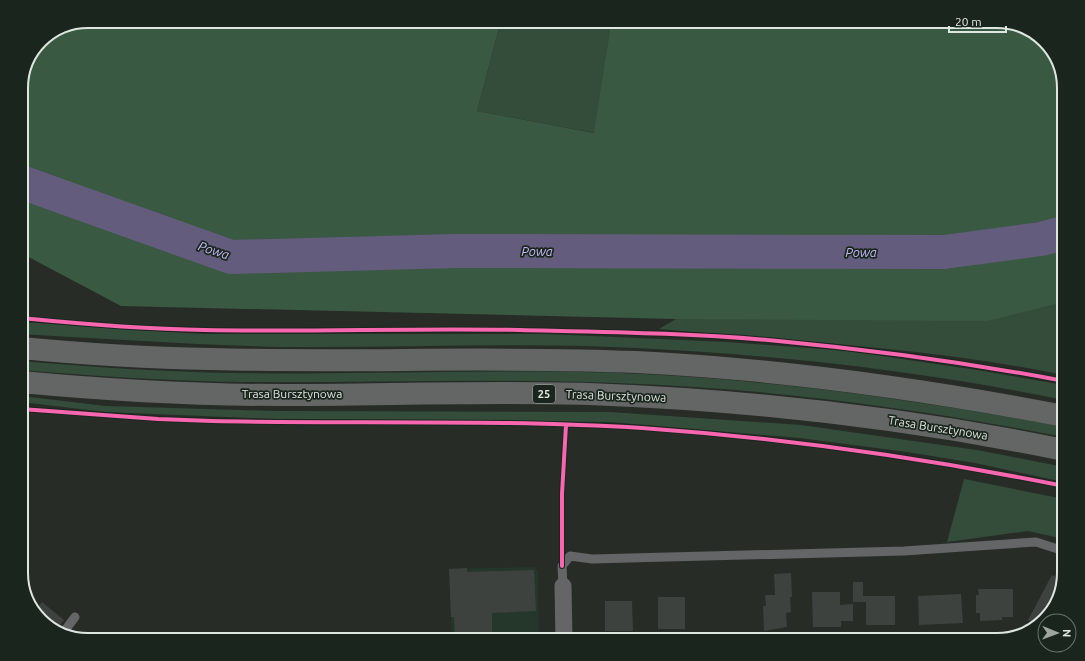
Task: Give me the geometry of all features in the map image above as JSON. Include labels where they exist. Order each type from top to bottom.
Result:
[{"type":"main road","points":[[28,349],[104,355],[212,360],[513,359],[645,363],[754,370],[853,381],[976,399],[1057,415]]},
{"type":"main road","name":"Trasa Bursztynowa","points":[[28,383],[169,393],[277,395],[529,393],[684,399],[786,408],[900,421],[1057,449]]},
{"type":"street","points":[[563,586],[564,633]]},
{"type":"lane","points":[[563,586],[562,566],[570,556],[592,559],[904,550],[1036,542],[1057,550]]},
{"type":"lane","points":[[66,628],[74,617]]},
{"type":"shaded area","points":[[499,28],[610,28],[595,133],[477,111]]},
{"type":"shaded area","points":[[1057,300],[1057,374],[964,358],[862,346],[659,329],[676,319]]},
{"type":"shaded area","points":[[28,322],[203,334],[546,334],[727,342],[848,351],[977,370],[1057,384],[1057,399],[958,381],[851,366],[690,351],[548,345],[284,347],[152,342],[28,334]]},
{"type":"shaded area","points":[[28,362],[128,369],[209,372],[572,372],[620,373],[732,380],[843,392],[1009,417],[1057,426],[1057,436],[897,408],[728,389],[568,382],[242,382],[187,381],[28,371]]},
{"type":"shaded area","points":[[28,397],[106,406],[277,411],[610,412],[801,425],[977,450],[1057,466],[1057,481],[975,463],[907,452],[800,438],[610,422],[277,419],[106,412],[28,403]]},
{"type":"shaded area","points":[[964,479],[1057,498],[1057,537],[1028,531],[947,542]]},
{"type":"shaded area","points":[[534,567],[538,571],[539,633],[452,633],[449,569]]},
{"type":"green space","points":[[499,28],[477,111],[594,133],[610,28],[996,28],[1012,30],[1027,36],[1039,46],[1049,58],[1055,73],[1057,85],[1057,304],[987,321],[676,319],[121,306],[28,257],[28,85],[30,73],[38,55],[46,46],[55,38],[77,29]]},
{"type":"building","points":[[467,568],[467,572],[534,570],[536,611],[492,613],[492,632],[497,633],[455,633],[454,617],[451,617],[449,569]]},
{"type":"building","points":[[791,573],[791,612],[786,613],[787,627],[764,631],[763,606],[766,606],[765,595],[775,595],[774,574]]},
{"type":"building","points":[[1052,575],[1056,577],[1055,588],[1049,603],[1041,613],[1037,613],[1037,617],[1031,622],[1028,620]]},
{"type":"building","points":[[853,582],[863,582],[863,596],[895,596],[895,625],[866,625],[866,602],[853,602]]},
{"type":"building","points":[[978,589],[1013,589],[1013,617],[1002,617],[1002,620],[980,621],[980,613],[976,613],[976,595],[979,595]]},
{"type":"building","points":[[812,592],[840,592],[840,605],[853,604],[853,621],[841,621],[841,627],[813,627]]},
{"type":"building","points":[[961,594],[963,623],[919,625],[918,596]]},
{"type":"building","points":[[658,597],[685,597],[685,629],[658,629]]},
{"type":"building","points":[[605,601],[632,601],[633,631],[605,631]]},
{"type":"building","points":[[42,602],[64,620],[59,626],[58,625],[38,607]]},
{"type":"waterway","name":"Powa","points":[[28,184],[231,257],[455,251],[944,252],[1041,239],[1057,235]]},
{"type":"cycle path","points":[[28,319],[113,326],[182,329],[284,331],[441,329],[520,330],[714,336],[778,341],[886,353],[993,368],[1057,380]]},
{"type":"cycle path","points":[[28,410],[158,419],[212,421],[481,423],[588,425],[642,428],[748,437],[854,450],[1057,485]]},
{"type":"cycle path","points":[[562,566],[562,494],[566,425]]}]
